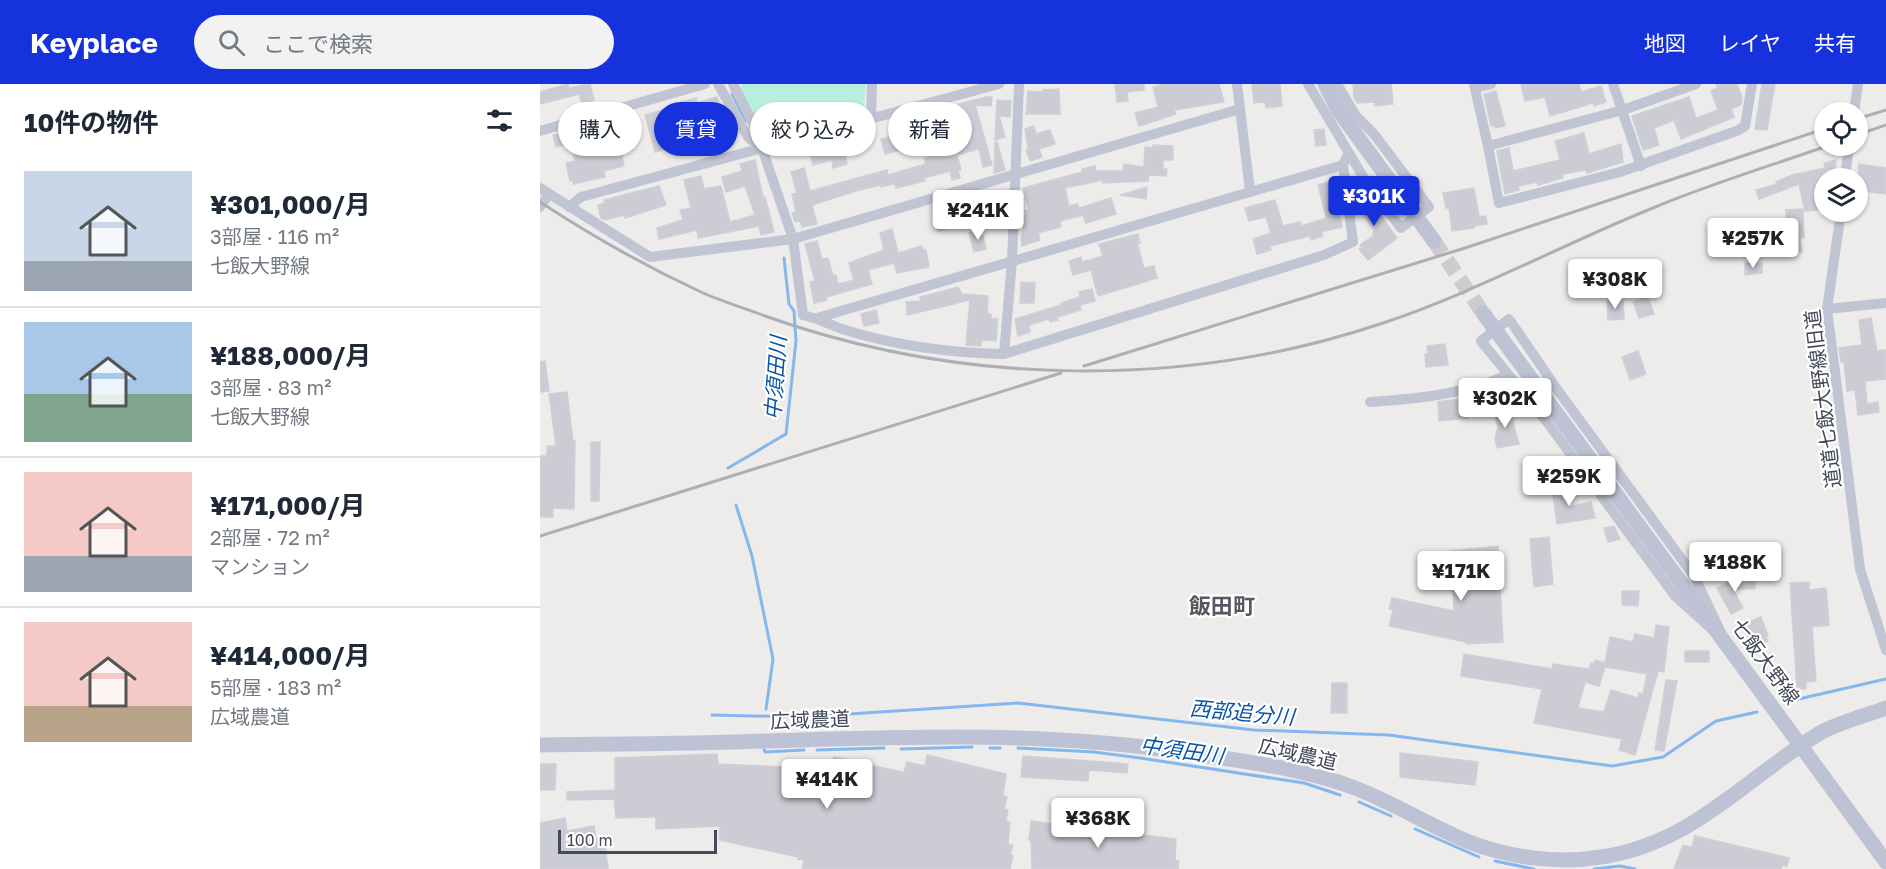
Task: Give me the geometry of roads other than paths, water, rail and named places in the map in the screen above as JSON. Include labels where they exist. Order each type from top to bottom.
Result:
[{"type":"street","points":[[540,131],[705,84]]},
{"type":"street","points":[[718,84],[750,139]]},
{"type":"street","points":[[733,84],[750,117]]},
{"type":"street","points":[[871,102],[872,84]]},
{"type":"street","points":[[876,116],[999,84]]},
{"type":"street","points":[[1004,354],[1012,261],[1019,84]]},
{"type":"street","points":[[1237,84],[1250,191]]},
{"type":"street","points":[[1308,84],[1348,154],[1401,228],[1429,207],[1374,134],[1356,116],[1337,84]]},
{"type":"street","points":[[1325,84],[1338,110],[1434,241]]},
{"type":"street","points":[[1491,84],[1474,86],[1498,203],[1641,166],[1739,130],[1745,126],[1752,84]]},
{"type":"street","points":[[1613,84],[1641,166]]},
{"type":"street","points":[[1488,146],[1623,110],[1696,84]]},
{"type":"street","points":[[1855,102],[1858,84]]},
{"type":"street","points":[[540,207],[545,191],[650,257],[793,239],[1240,109]]},
{"type":"street","points":[[569,207],[581,197],[750,151]]},
{"type":"street","points":[[765,156],[793,239],[803,315],[843,329],[884,339],[977,353],[1004,354],[1324,255],[1353,242],[1343,165],[1348,154]]},
{"type":"street","points":[[817,318],[1343,165]]},
{"type":"street","name":"道道七飯大野線旧道","points":[[1840,222],[1827,309],[1860,569],[1886,650]]},
{"type":"street","points":[[1827,309],[1886,303]]},
{"type":"street","name":"七飯大野線","points":[[1483,313],[1886,862]]},
{"type":"street","points":[[1509,319],[1559,393],[1694,576],[1725,641],[1675,596],[1547,422],[1481,341],[1509,319]]},
{"type":"street","points":[[1370,402],[1404,400],[1472,387],[1490,383],[1507,375]]},
{"type":"street","name":"広域農道","points":[[540,745],[950,737],[1082,740],[1135,745],[1311,774],[1353,787],[1388,802],[1472,843],[1506,854],[1567,860],[1632,851],[1675,834],[1720,807],[1824,731],[1886,708]]},
{"type":"waterway","name":"中須田川","points":[[732,94],[746,121]]},
{"type":"waterway","name":"中須田川","points":[[728,468],[786,434],[796,341],[794,311],[789,304],[784,258]]},
{"type":"waterway","name":"中須田川","points":[[736,505],[752,556],[773,659],[766,709]]},
{"type":"waterway","name":"西部追分川","points":[[1790,701],[1886,679]]},
{"type":"waterway","name":"西部追分川","points":[[712,715],[803,717],[1018,703],[1254,730],[1389,735],[1612,766],[1663,757],[1716,721],[1757,712]]},
{"type":"waterway","name":"中須田川","points":[[901,749],[972,747]]},
{"type":"waterway","name":"中須田川","points":[[817,750],[884,748]]},
{"type":"waterway","name":"中須田川","points":[[990,748],[1000,748]]},
{"type":"waterway","name":"中須田川","points":[[1018,748],[1094,752],[1140,758],[1304,783],[1340,795]]},
{"type":"waterway","name":"中須田川","points":[[764,749],[765,752],[804,750]]},
{"type":"waterway","name":"中須田川","points":[[1359,802],[1391,816]]},
{"type":"waterway","name":"中須田川","points":[[1415,829],[1479,857]]},
{"type":"waterway","name":"中須田川","points":[[1495,861],[1534,869]]},
{"type":"waterway","name":"中須田川","points":[[1594,869],[1620,866],[1635,869]]},
{"type":"tunnel","points":[[1434,241],[1483,313]]},
{"type":"railway","points":[[1868,116],[1886,110]]},
{"type":"railway","points":[[1868,131],[1886,125]]},
{"type":"railway","points":[[1084,366],[1465,248],[1814,132]]},
{"type":"railway","points":[[540,202],[619,250],[701,292],[765,316],[840,339],[916,356],[994,367],[1073,371],[1152,369],[1230,360],[1308,345],[1383,323],[1452,297],[1675,199],[1814,150]]},
{"type":"railway","points":[[540,536],[1061,373]]},
{"type":"district","name":"飯田町","points":[[1222,605]]}]
